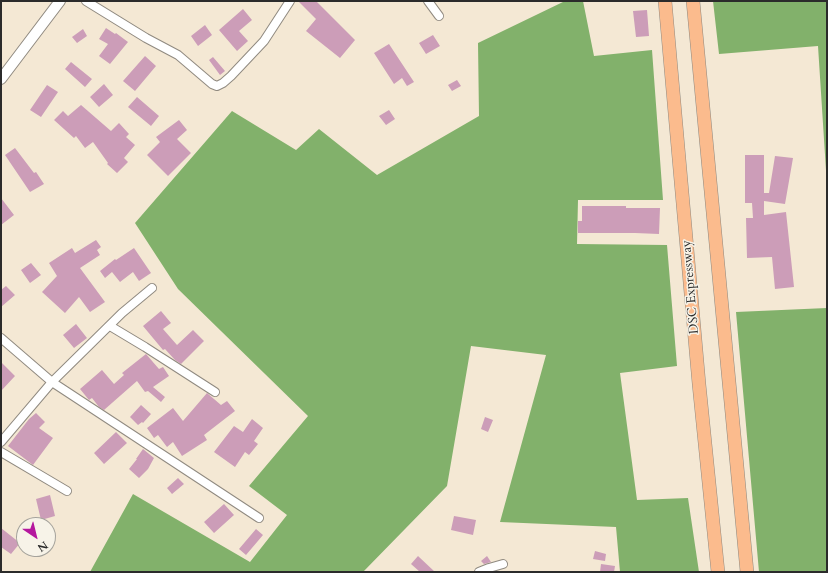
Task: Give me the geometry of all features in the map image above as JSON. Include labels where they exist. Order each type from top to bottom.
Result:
[{"type":"main road","name":"DSC Expressway","points":[[665,1],[718,572]]},
{"type":"main road","points":[[693,1],[746,572]]},
{"type":"street","points":[[1,80],[60,1]]},
{"type":"street","points":[[86,1],[146,38],[178,55],[212,84],[217,86],[231,76],[264,41],[290,1]]},
{"type":"street","points":[[428,1],[439,16]]},
{"type":"street","points":[[1,442],[52,382],[122,313],[152,288]]},
{"type":"street","points":[[110,326],[215,392]]},
{"type":"street","points":[[1,338],[52,382],[259,518]]},
{"type":"street","points":[[1,452],[67,491]]},
{"type":"street","points":[[479,572],[503,564]]},
{"type":"green space","points":[[565,1],[583,1],[594,56],[652,50],[663,200],[578,200],[577,244],[667,245],[677,366],[620,373],[637,500],[688,498],[699,572],[620,572],[616,527],[500,522],[546,355],[471,346],[447,486],[363,572],[90,572],[133,494],[250,562],[287,515],[249,486],[308,416],[178,289],[135,223],[232,111],[296,150],[319,129],[377,175],[479,116],[478,43]]},
{"type":"green space","points":[[713,1],[827,1],[827,186],[818,46],[719,54]]},
{"type":"green space","points":[[827,308],[827,572],[759,572],[736,312]]},
{"type":"building","points":[[298,1],[316,1],[355,40],[340,58],[306,31],[316,19]]},
{"type":"building","points":[[243,9],[252,20],[239,31],[248,41],[237,51],[219,30]]},
{"type":"building","points":[[647,10],[649,36],[636,37],[633,11]]},
{"type":"building","points":[[205,25],[212,35],[198,46],[191,36]]},
{"type":"building","points":[[106,28],[128,42],[110,64],[99,56],[108,44],[99,39]]},
{"type":"building","points":[[83,29],[87,36],[77,43],[72,37]]},
{"type":"building","points":[[433,35],[440,46],[426,54],[419,43]]},
{"type":"building","points":[[389,44],[414,82],[407,86],[402,78],[394,84],[374,53]]},
{"type":"building","points":[[145,56],[156,66],[135,91],[123,81]]},
{"type":"building","points":[[213,57],[225,71],[220,75],[209,60]]},
{"type":"building","points":[[71,62],[92,79],[85,87],[65,69]]},
{"type":"building","points":[[457,80],[461,86],[452,91],[448,85]]},
{"type":"building","points":[[104,84],[113,95],[99,107],[90,97]]},
{"type":"building","points":[[47,85],[58,92],[41,117],[30,110]]},
{"type":"building","points":[[137,97],[159,116],[151,126],[128,107]]},
{"type":"building","points":[[81,105],[111,131],[119,123],[129,134],[126,137],[135,145],[124,158],[128,162],[117,173],[107,164],[108,163],[93,142],[85,148],[76,136],[74,138],[54,120],[63,111],[68,116]]},
{"type":"building","points":[[389,110],[395,119],[386,125],[379,116]]},
{"type":"building","points":[[179,120],[187,130],[177,139],[191,153],[168,176],[147,155],[160,142],[156,137]]},
{"type":"building","points":[[15,148],[34,173],[36,172],[44,184],[30,192],[5,155]]},
{"type":"building","points":[[745,155],[764,155],[764,193],[769,193],[775,156],[793,158],[785,204],[764,201],[764,215],[786,212],[794,287],[775,289],[772,257],[747,258],[746,218],[753,218],[752,203],[745,203]]},
{"type":"building","points":[[1,198],[14,215],[1,225]]},
{"type":"building","points":[[582,206],[660,208],[659,234],[578,233],[578,221],[582,221]]},
{"type":"building","points":[[96,240],[101,247],[97,250],[100,255],[80,268],[105,302],[90,312],[79,297],[65,313],[42,292],[57,276],[49,263],[72,248],[75,253]]},
{"type":"building","points":[[134,248],[151,273],[139,281],[133,272],[120,282],[112,272],[105,278],[100,271],[115,259],[116,260]]},
{"type":"building","points":[[31,263],[41,275],[30,283],[21,270]]},
{"type":"building","points":[[6,286],[15,295],[1,307],[1,290]]},
{"type":"building","points":[[161,311],[171,323],[163,329],[177,345],[193,330],[204,341],[181,364],[165,349],[163,350],[143,326]]},
{"type":"building","points":[[76,324],[87,338],[74,348],[63,335]]},
{"type":"building","points":[[146,354],[159,369],[163,367],[169,376],[153,387],[165,397],[161,402],[148,391],[145,392],[137,381],[104,410],[99,407],[92,398],[89,400],[80,389],[102,370],[114,384],[124,375],[122,373]]},
{"type":"building","points":[[1,362],[15,376],[1,391]]},
{"type":"building","points":[[207,393],[221,405],[227,401],[235,411],[204,435],[207,440],[182,456],[173,442],[167,447],[158,435],[154,438],[147,428],[173,408],[183,421]]},
{"type":"building","points":[[141,405],[151,414],[143,423],[142,422],[138,425],[130,417]]},
{"type":"building","points":[[36,413],[45,422],[39,428],[53,438],[33,465],[8,446],[29,419]]},
{"type":"building","points":[[485,417],[493,420],[488,432],[481,429]]},
{"type":"building","points":[[252,419],[263,428],[254,441],[258,444],[249,455],[245,452],[235,467],[214,452],[234,426],[243,432]]},
{"type":"building","points":[[116,432],[127,443],[104,464],[94,453]]},
{"type":"building","points":[[143,449],[154,458],[148,469],[139,478],[129,469]]},
{"type":"building","points":[[178,478],[184,484],[172,494],[167,488]]},
{"type":"building","points":[[50,495],[55,516],[40,517],[36,499]]},
{"type":"building","points":[[224,504],[234,515],[214,533],[204,522]]},
{"type":"building","points":[[454,516],[476,520],[473,535],[451,530]]},
{"type":"building","points":[[1,528],[16,540],[16,548],[11,554],[1,547]]},
{"type":"building","points":[[256,529],[263,535],[246,555],[239,549]]},
{"type":"building","points":[[595,551],[606,554],[605,561],[593,559]]},
{"type":"building","points":[[418,556],[435,572],[420,572],[411,564]]},
{"type":"building","points":[[487,556],[491,562],[484,564],[481,561]]},
{"type":"building","points":[[601,564],[615,566],[614,572],[600,572]]}]
